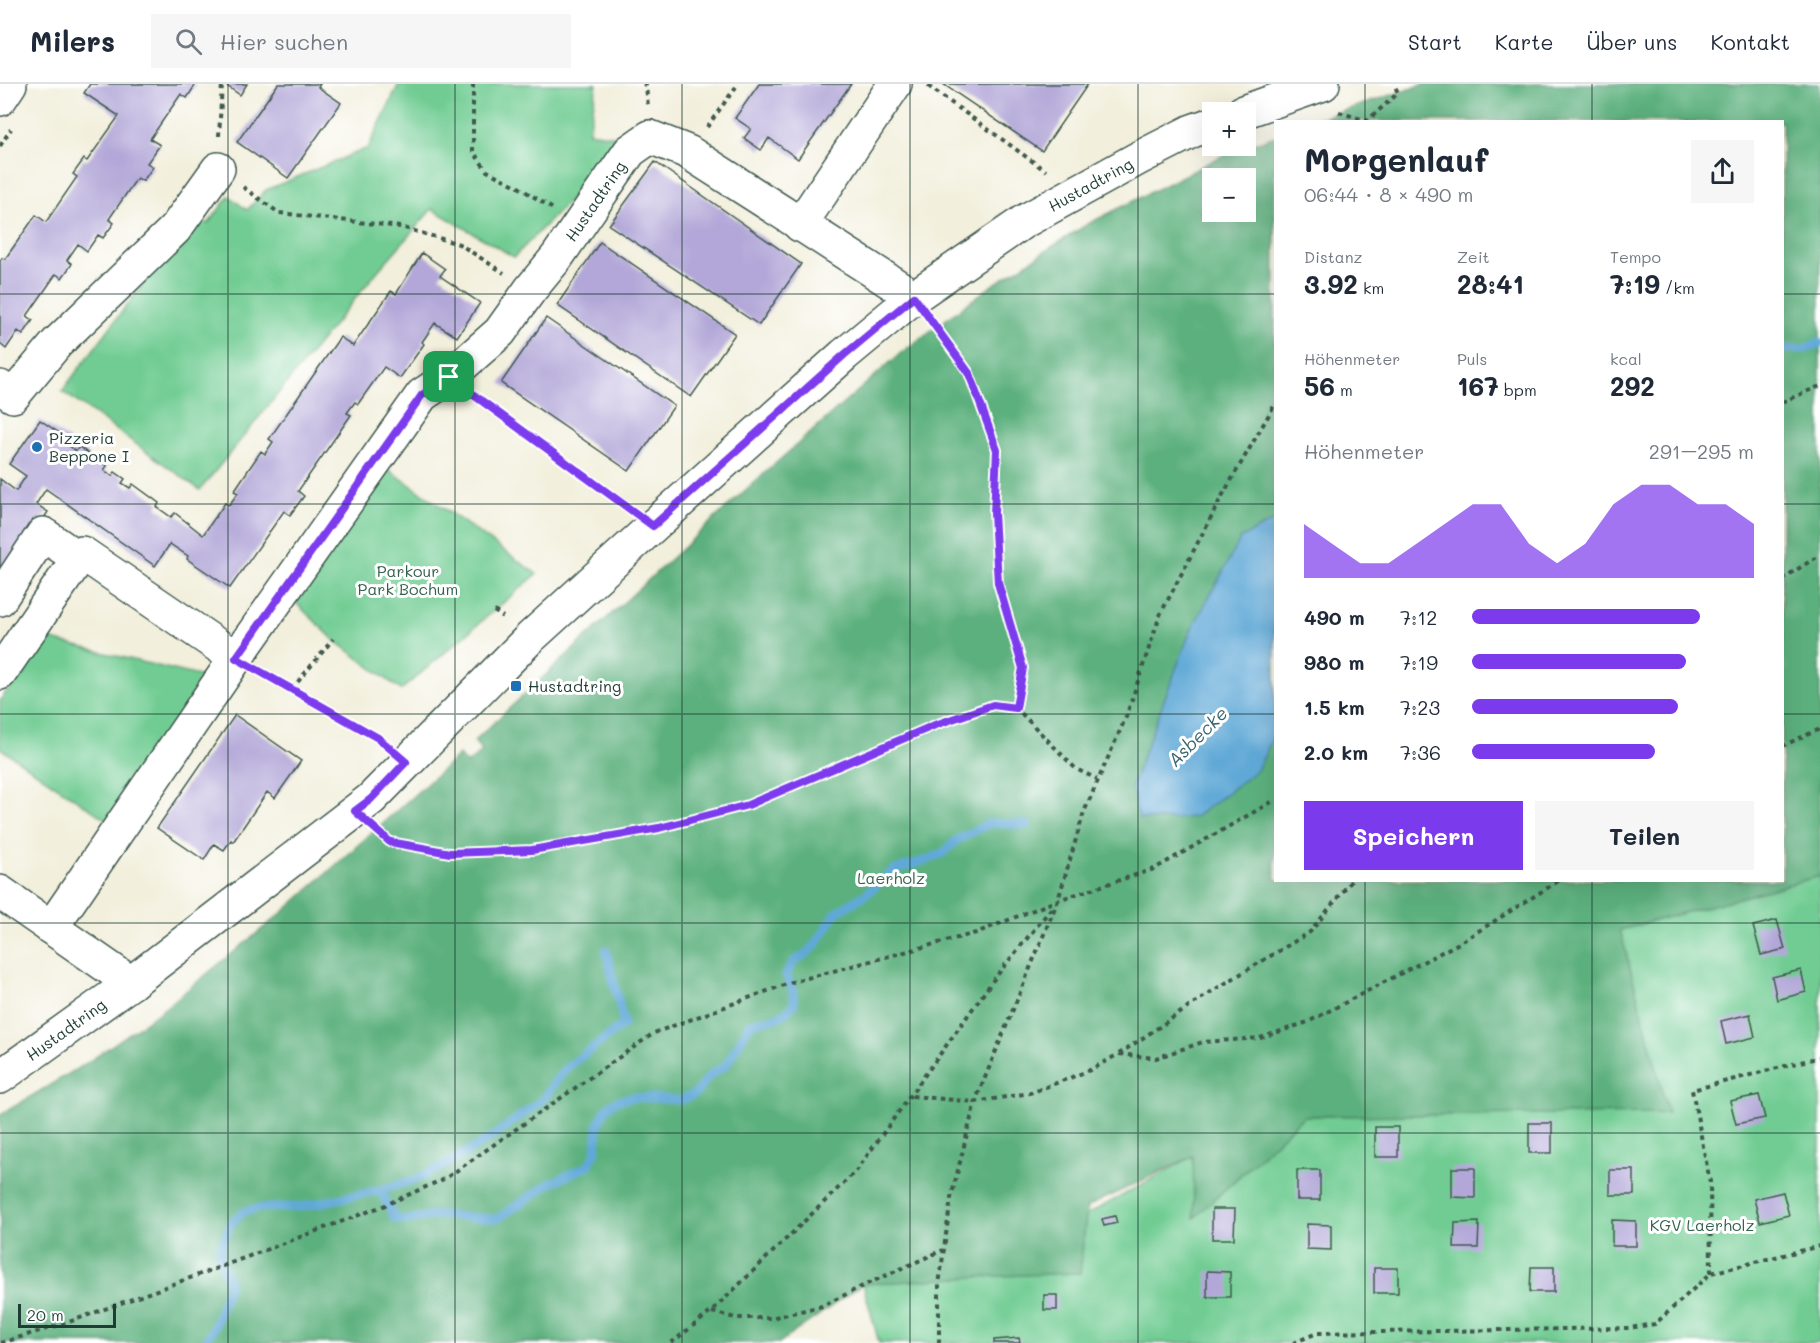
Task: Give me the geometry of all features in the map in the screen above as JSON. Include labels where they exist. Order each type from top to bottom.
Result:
[{"type":"street","points":[[0,99],[10,84]]},
{"type":"street","points":[[800,225],[894,84]]},
{"type":"street","points":[[1256,107],[1323,84]]},
{"type":"street","name":"Hustadtring","points":[[0,1077],[131,983],[371,799],[530,638],[844,355],[914,297],[1023,222],[1174,140],[1202,128]]},
{"type":"street","name":"Hustadtring","points":[[51,928],[236,658],[422,395],[449,377],[500,332],[557,257],[630,152],[650,137],[688,152],[914,297]]},
{"type":"street","points":[[4,399],[57,343],[175,229],[218,169]]},
{"type":"street","points":[[0,599],[43,534],[79,559]]},
{"type":"street","points":[[0,673],[82,553],[236,658]]},
{"type":"street","points":[[0,892],[131,983]]},
{"type":"path","points":[[222,84],[218,169],[279,213],[401,227],[459,244],[530,290]]},
{"type":"path","points":[[473,84],[473,151],[487,171],[518,186],[579,225]]},
{"type":"path","points":[[688,152],[738,84]]},
{"type":"path","points":[[1369,120],[1398,93],[1394,84]]},
{"type":"path","points":[[927,86],[1076,193]]},
{"type":"path","points":[[1350,115],[1365,120]]},
{"type":"path","points":[[914,297],[969,373],[997,450],[994,513],[998,583],[1023,668],[1016,708]]},
{"type":"path","points":[[449,377],[653,526]]},
{"type":"path","points":[[1784,401],[1820,386]]},
{"type":"path","points":[[939,1343],[939,1285],[943,1250],[951,1197],[975,1102],[1058,900],[1097,778],[1126,717],[1160,615],[1221,498],[1274,406]]},
{"type":"path","points":[[1784,578],[1820,555]]},
{"type":"path","points":[[292,690],[333,639]]},
{"type":"path","points":[[236,658],[378,738],[406,762]]},
{"type":"path","points":[[355,811],[390,842],[450,853],[532,850],[659,828],[748,805],[935,725],[993,705],[1016,708],[1076,770],[1097,778]]},
{"type":"path","points":[[1784,745],[1820,729]]},
{"type":"path","points":[[1,1343],[69,1323],[223,1266],[383,1206],[446,1178],[654,1033],[792,982],[975,933],[1058,900],[1154,869],[1274,801]]},
{"type":"path","points":[[911,1096],[975,1102],[1030,1093],[1088,1071],[1119,1054],[1211,992],[1310,932],[1350,882]]},
{"type":"path","points":[[1119,1054],[1156,1058],[1203,1042],[1260,1038],[1308,1022],[1461,942],[1557,882]]},
{"type":"path","points":[[671,1343],[711,1312],[856,1171],[994,979],[1058,900]]},
{"type":"path","points":[[1711,1274],[1710,1182],[1692,1090],[1820,1057]]},
{"type":"path","points":[[1293,1343],[1317,1333],[1629,1328],[1655,1324],[1711,1274],[1820,1246]]},
{"type":"path","points":[[711,1312],[735,1318],[771,1318],[822,1306],[943,1250]]},
{"type":"green space","points":[[399,84],[597,84],[589,132],[623,137],[574,196],[514,257],[432,209],[376,273],[200,490],[62,391],[195,215],[208,224],[229,196],[247,210],[266,190],[368,148]]},
{"type":"green space","name":"Laerholz","points":[[1425,84],[1820,84],[1820,876],[1620,930],[1668,1113],[1304,1116],[1194,1218],[1193,1156],[1087,1207],[1080,1273],[863,1284],[779,1343],[0,1343],[0,1115],[85,1064],[161,1011],[283,912],[459,755],[467,764],[482,751],[474,741],[751,485],[902,352],[991,286],[1086,225],[1222,156],[1256,156],[1256,143],[1274,136],[1274,882],[1784,882],[1784,120],[1315,120]]},
{"type":"green space","name":"Parkour Park Bochum","points":[[388,469],[537,574],[401,690],[333,639],[295,602]]},
{"type":"green space","points":[[44,638],[203,677],[202,683],[108,821],[0,748],[0,701]]},
{"type":"green space","name":"KGV Laerholz","points":[[1820,876],[1820,1343],[879,1343],[863,1284],[973,1277],[1194,1156],[1195,1217],[1304,1116],[1668,1113],[1620,930]]},
{"type":"water","points":[[1274,521],[1274,736],[1257,770],[1195,817],[1139,819],[1131,787],[1190,632],[1241,538]]},
{"type":"building","points":[[90,84],[196,84],[187,98],[181,94],[150,139],[160,145],[147,163],[153,167],[143,181],[137,178],[109,219],[114,223],[103,238],[98,235],[87,251],[78,244],[67,260],[72,264],[62,278],[56,274],[27,316],[33,320],[23,335],[18,331],[6,349],[0,344],[0,261],[2,258],[5,259],[36,215],[46,222],[77,177],[73,174],[84,159],[87,161],[119,116],[84,93]]},
{"type":"building","points":[[228,84],[247,84],[240,95],[227,86]]},
{"type":"building","points":[[278,84],[320,84],[318,87],[341,103],[288,178],[237,142]]},
{"type":"building","points":[[759,84],[851,84],[798,159],[769,138],[761,150],[744,138],[751,129],[735,118]]},
{"type":"building","points":[[943,84],[1088,84],[1042,151]]},
{"type":"building","points":[[655,162],[801,264],[759,325],[609,225]]},
{"type":"building","points":[[600,242],[735,334],[691,397],[557,305]]},
{"type":"building","points":[[422,253],[445,269],[440,276],[480,303],[457,337],[435,323],[422,342],[424,344],[400,378],[384,367],[358,404],[355,402],[347,413],[351,415],[298,491],[304,496],[290,515],[284,511],[230,588],[187,559],[188,556],[170,544],[155,566],[46,489],[36,504],[48,512],[0,582],[0,479],[16,491],[26,476],[9,464],[40,420],[71,441],[68,445],[76,451],[79,447],[89,454],[86,458],[94,463],[97,459],[107,466],[104,470],[112,476],[115,472],[125,479],[122,483],[130,488],[133,484],[159,503],[157,507],[171,517],[175,513],[203,535],[225,503],[229,505],[238,493],[234,491],[261,451],[265,454],[273,442],[269,439],[340,337],[353,346],[391,291],[396,294]]},
{"type":"building","points":[[546,318],[674,406],[629,471],[501,383]]},
{"type":"building","points":[[235,715],[301,761],[275,798],[267,792],[233,842],[231,840],[224,850],[214,844],[204,860],[157,828]]},
{"type":"building","points":[[1777,920],[1785,949],[1761,955],[1753,926]]},
{"type":"building","points":[[1801,970],[1806,992],[1777,1000],[1772,977]]},
{"type":"building","points":[[1750,1014],[1755,1037],[1726,1044],[1721,1021]]},
{"type":"building","points":[[1759,1095],[1765,1118],[1736,1124],[1730,1101]]},
{"type":"building","points":[[1529,1123],[1552,1123],[1552,1153],[1529,1153]]},
{"type":"building","points":[[1375,1127],[1398,1127],[1398,1157],[1375,1157]]},
{"type":"building","points":[[1452,1168],[1475,1168],[1475,1198],[1452,1197]]},
{"type":"building","points":[[1297,1170],[1320,1170],[1320,1200],[1297,1200]]},
{"type":"building","points":[[1610,1170],[1634,1170],[1634,1195],[1610,1195]]},
{"type":"building","points":[[1783,1192],[1789,1215],[1760,1222],[1754,1199]]},
{"type":"building","points":[[1212,1209],[1235,1209],[1234,1239],[1212,1239]]},
{"type":"building","points":[[1115,1216],[1117,1223],[1104,1226],[1102,1219]]},
{"type":"building","points":[[1612,1220],[1636,1221],[1636,1246],[1612,1246]]},
{"type":"building","points":[[1479,1222],[1478,1248],[1454,1248],[1455,1223]]},
{"type":"building","points":[[1307,1224],[1331,1225],[1331,1250],[1307,1249]]},
{"type":"building","points":[[1531,1267],[1554,1267],[1554,1292],[1530,1292]]},
{"type":"building","points":[[1374,1268],[1398,1268],[1398,1293],[1374,1293]]},
{"type":"building","points":[[1207,1271],[1230,1272],[1230,1297],[1207,1297]]},
{"type":"building","points":[[1044,1295],[1057,1295],[1057,1310],[1044,1310]]},
{"type":"building","points":[[1019,1338],[1020,1343],[994,1343],[994,1340]]},
{"type":"waterway","name":"Asbecke","points":[[1784,349],[1803,349],[1820,343]]},
{"type":"waterway","points":[[205,1343],[215,1325],[229,1284],[220,1259],[220,1249],[231,1223],[243,1212],[259,1208],[300,1207],[380,1190],[395,1219],[407,1220],[437,1215],[497,1219],[549,1184],[589,1165],[596,1151],[598,1125],[611,1104],[634,1097],[681,1100],[695,1094],[710,1075],[726,1065],[750,1024],[778,1017],[794,1004],[793,991],[786,975],[793,962],[816,944],[836,913],[866,894],[894,870],[943,853],[957,840],[990,823],[1027,825]]},
{"type":"waterway","points":[[380,1190],[417,1179],[495,1135],[542,1100],[565,1069],[624,1024],[606,950]]},
{"type":"place","name":"Pizzeria Beppone I","points":[[37,447]]},
{"type":"place","name":"Hustadtring","points":[[516,686]]},
{"type":"route","points":[[914,297],[969,373],[997,450],[994,513],[998,583],[1023,668],[1016,708],[993,705],[935,725],[748,805],[659,828],[532,850],[450,853],[390,842],[355,811],[371,799],[406,762],[378,738],[236,658],[422,395],[449,377],[653,526],[844,355],[914,297]]}]
